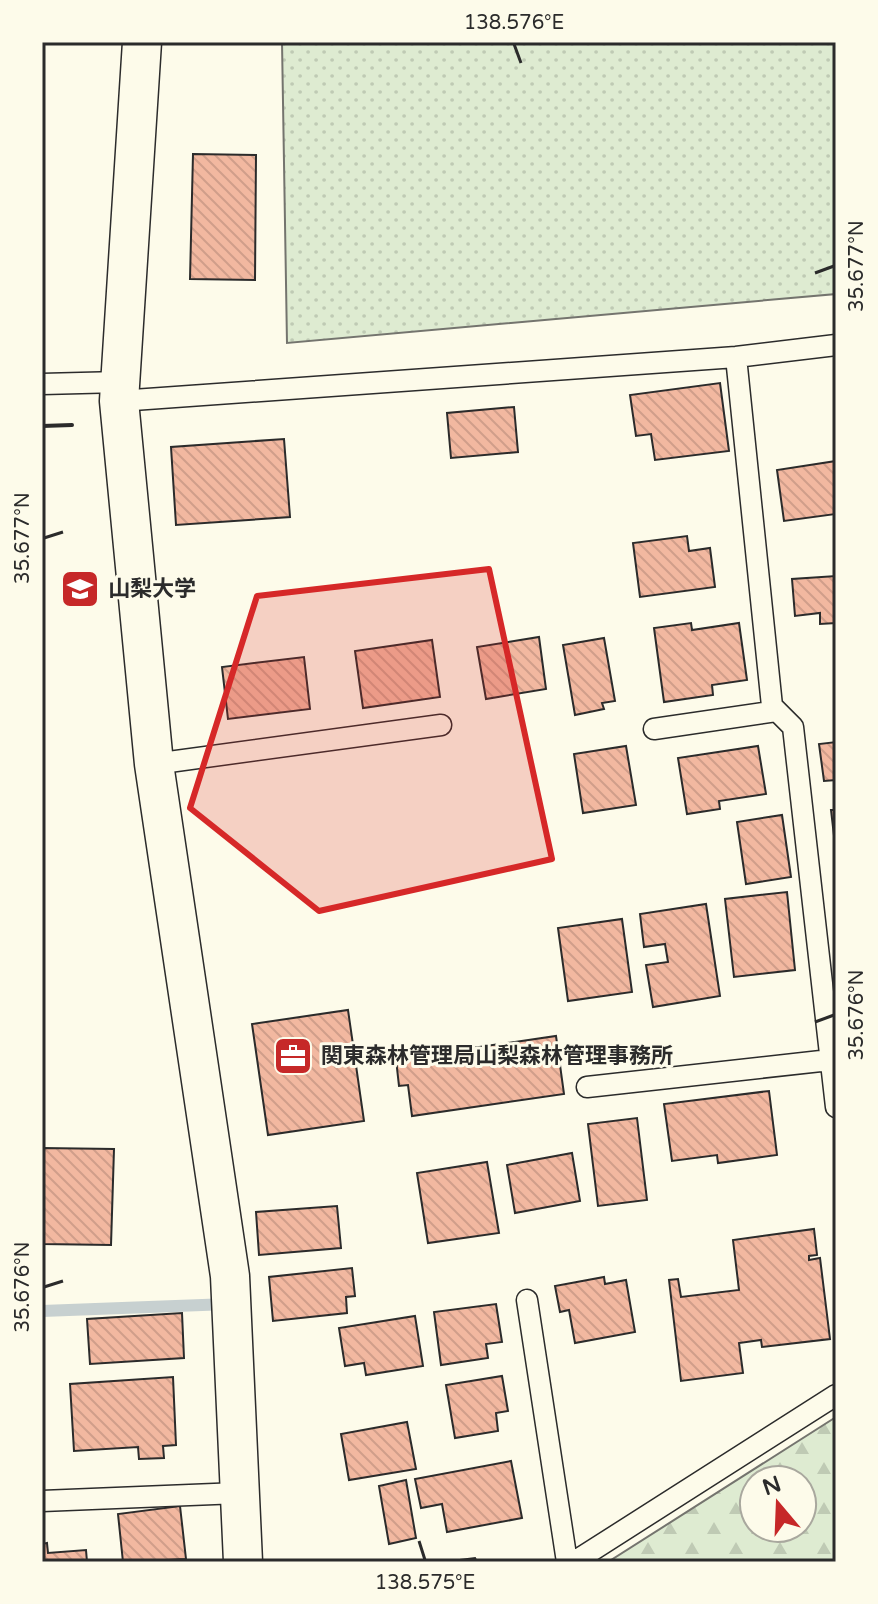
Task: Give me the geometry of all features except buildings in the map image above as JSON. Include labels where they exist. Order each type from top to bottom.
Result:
[{"type":"street","points":[[142,42],[120,391],[154,764],[230,1276],[243,1562]]},
{"type":"lane","points":[[42,384],[120,391],[736,357],[836,345]]},
{"type":"lane","points":[[736,357],[772,706],[793,727],[828,964],[830,1060],[836,1107]]},
{"type":"lane","points":[[654,729],[776,711]]},
{"type":"lane","points":[[154,764],[441,725]]},
{"type":"lane","points":[[587,1087],[830,1060]]},
{"type":"lane","points":[[527,1300],[567,1562]]},
{"type":"lane","points":[[574,1562],[836,1395]]},
{"type":"lane","points":[[42,1501],[239,1493]]},
{"type":"highlighted area","points":[[489,569],[552,859],[319,911],[190,808],[257,596]]},
{"type":"green space","points":[[282,42],[836,42],[836,294],[287,343]]},
{"type":"green space","points":[[836,1417],[836,1562],[608,1562],[738,1479],[738,1544],[818,1544],[818,1464],[762,1464]]},
{"type":"waterway","points":[[42,1311],[229,1304]]},
{"type":"wall","points":[[42,426],[72,425]]},
{"type":"place","name":"山梨大学","points":[[80,589]]},
{"type":"place","name":"関東森林管理局山梨森林管理事務所","points":[[293,1056]]}]
